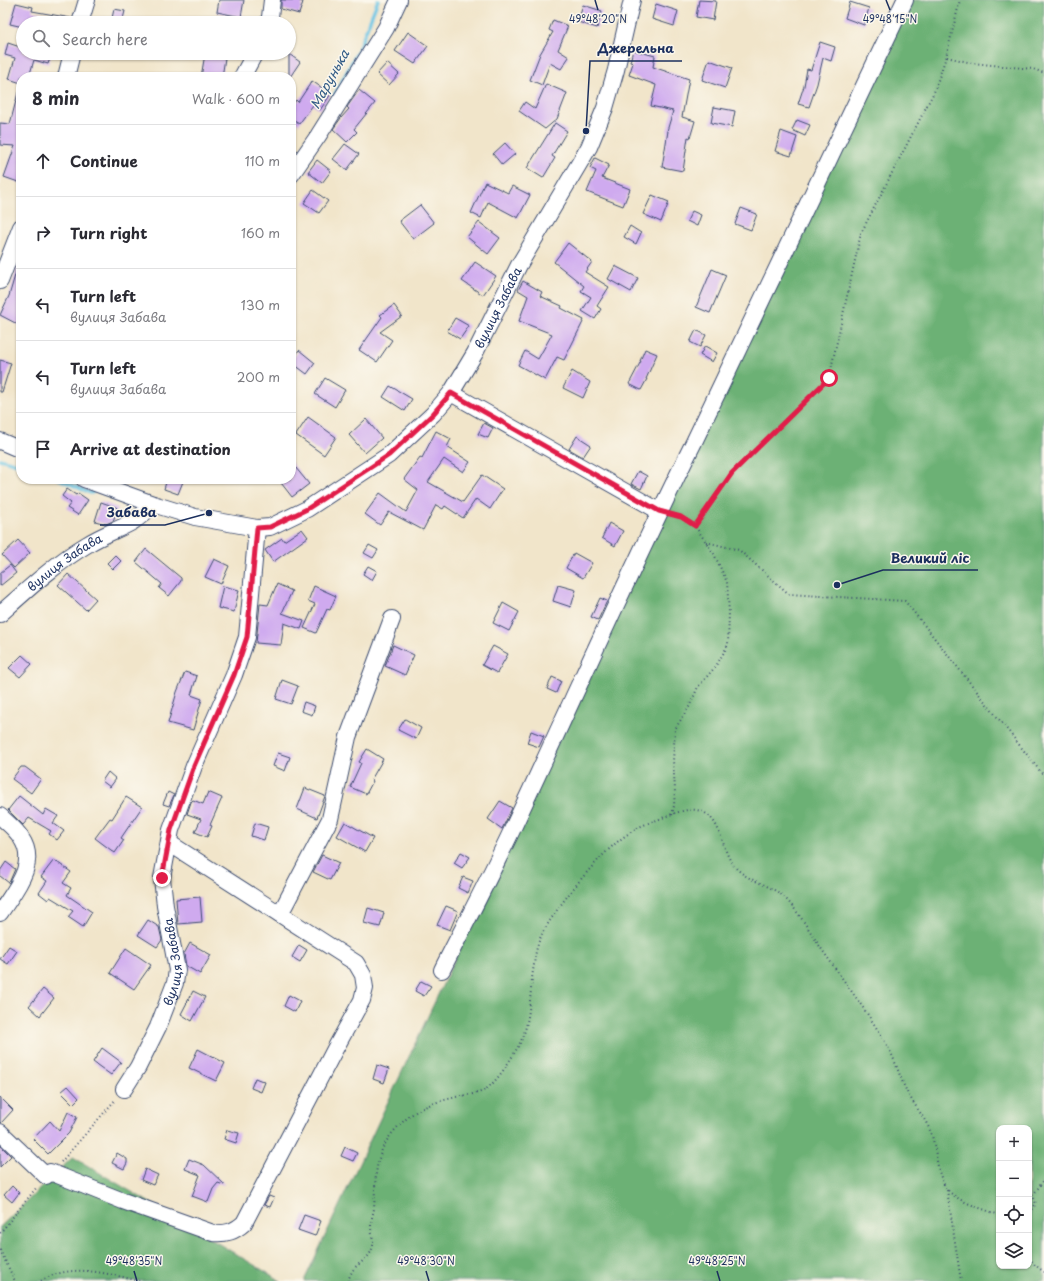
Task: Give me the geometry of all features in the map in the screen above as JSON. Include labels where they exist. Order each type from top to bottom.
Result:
[{"type":"street","points":[[82,16],[86,0]]},
{"type":"street","points":[[270,16],[272,0]]},
{"type":"street","points":[[296,167],[318,136],[386,28],[400,0]]},
{"type":"street","name":"вулиця Забава","points":[[101,484],[153,504],[195,517],[257,528],[270,527],[307,509],[389,455],[422,424],[451,393],[475,353],[519,265],[589,147],[605,108],[616,70],[632,0]]},
{"type":"street","points":[[442,970],[512,831],[659,511],[698,435],[906,0]]},
{"type":"street","points":[[67,72],[70,60]]},
{"type":"street","points":[[245,72],[251,60]]},
{"type":"street","points":[[0,281],[16,241]]},
{"type":"street","points":[[451,393],[659,511]]},
{"type":"street","points":[[0,441],[16,448]]},
{"type":"street","name":"вулиця Забава","points":[[0,614],[64,560],[89,543],[133,522],[153,504]]},
{"type":"street","name":"вулиця Забава","points":[[124,1089],[138,1067],[158,1027],[176,983],[178,970],[162,878],[171,830],[194,766],[234,675],[247,637],[257,528]]},
{"type":"street","points":[[280,914],[330,819],[348,737],[392,619]]},
{"type":"street","points":[[0,816],[17,832],[23,840],[27,849],[27,859],[25,873],[0,913]]},
{"type":"street","points":[[0,1132],[48,1174],[213,1233],[224,1234],[235,1231],[244,1223],[362,1000],[365,988],[363,975],[356,963],[169,843]]},
{"type":"path","points":[[695,526],[732,473],[829,378],[861,233],[934,92],[946,57],[960,0]]},
{"type":"path","points":[[946,57],[978,64],[1033,69],[1044,73]]},
{"type":"path","points":[[659,511],[681,517],[695,526],[706,542],[714,554],[727,582],[729,613],[728,645],[716,666],[698,687],[689,707],[675,729],[673,761],[675,789],[672,815]]},
{"type":"path","points":[[706,542],[739,550],[789,594],[905,601],[1044,776]]},
{"type":"path","points":[[348,1281],[352,1271],[368,1257],[374,1247],[371,1226],[374,1208],[376,1168],[385,1143],[394,1130],[416,1110],[435,1102],[484,1090],[493,1082],[509,1062],[521,1040],[525,1028],[534,964],[540,939],[551,920],[579,882],[611,847],[626,834],[643,825],[681,811],[691,810],[701,810],[709,815],[718,830],[730,862],[737,870],[749,878],[776,890],[786,899],[855,994],[890,1050],[905,1088],[916,1109],[929,1128],[935,1146],[940,1171],[947,1190],[961,1281]]},
{"type":"path","points":[[1032,1209],[1036,1204],[1033,1195],[1044,1180]]},
{"type":"path","points":[[947,1190],[958,1198],[996,1214]]},
{"type":"path","points":[[0,1250],[15,1281]]},
{"type":"path","points":[[1032,1262],[1044,1272]]},
{"type":"path","points":[[41,1281],[66,1271],[80,1269],[140,1281]]},
{"type":"green space","points":[[904,0],[1044,0],[1044,1281],[304,1281]]},
{"type":"green space","points":[[73,1157],[281,1281],[0,1281],[0,1227]]},
{"type":"building","points":[[219,0],[244,0],[241,16],[217,12]]},
{"type":"building","points":[[281,0],[297,0],[303,2],[299,14],[281,9]]},
{"type":"building","points":[[699,0],[716,1],[713,20],[696,17]]},
{"type":"building","points":[[850,2],[869,8],[864,25],[845,18]]},
{"type":"building","points":[[16,3],[33,7],[32,11],[60,16],[16,16],[16,25],[10,24]]},
{"type":"building","points":[[656,4],[678,11],[674,26],[652,19]]},
{"type":"building","points":[[583,5],[602,11],[597,28],[578,22]]},
{"type":"building","points":[[114,9],[125,11],[124,16],[112,16]]},
{"type":"building","points":[[553,20],[568,26],[558,50],[569,57],[561,69],[550,63],[542,85],[530,80],[540,54],[553,32],[549,30]]},
{"type":"building","points":[[408,32],[428,46],[415,64],[395,51]]},
{"type":"building","points":[[820,42],[835,47],[831,61],[823,58],[817,84],[809,107],[798,104],[804,86],[807,69],[811,70]]},
{"type":"building","points":[[8,43],[16,46],[16,60],[34,60],[30,72],[16,72],[16,81],[9,79],[15,58],[5,55]]},
{"type":"building","points":[[633,50],[655,56],[653,67],[689,79],[682,117],[695,121],[690,138],[688,137],[683,171],[662,167],[667,131],[673,111],[651,106],[656,85],[629,75],[633,63],[630,62]]},
{"type":"building","points":[[296,59],[300,62],[293,72],[289,72],[289,60]]},
{"type":"building","points":[[34,60],[49,60],[48,64]]},
{"type":"building","points":[[204,60],[225,60],[223,72],[202,72]]},
{"type":"building","points":[[709,60],[732,68],[725,88],[702,80]]},
{"type":"building","points":[[387,63],[399,74],[389,85],[377,74]]},
{"type":"building","points":[[312,81],[331,94],[320,110],[313,105],[299,124],[296,122],[296,100],[298,102]]},
{"type":"building","points":[[546,84],[567,93],[557,119],[545,129],[519,111],[525,102],[535,109]]},
{"type":"building","points":[[359,90],[375,103],[354,129],[357,132],[347,142],[333,129],[349,109],[347,107]]},
{"type":"building","points":[[16,101],[16,181],[4,177],[15,146],[0,145],[0,123],[10,124]]},
{"type":"building","points":[[714,107],[735,111],[732,127],[711,123]]},
{"type":"building","points":[[797,120],[810,125],[805,136],[792,130]]},
{"type":"building","points":[[555,123],[567,131],[552,156],[555,158],[543,178],[527,168]]},
{"type":"building","points":[[781,131],[797,137],[791,156],[775,151]]},
{"type":"building","points":[[505,143],[515,154],[502,165],[493,154]]},
{"type":"building","points":[[345,144],[359,154],[347,170],[333,159]]},
{"type":"building","points":[[595,158],[609,165],[602,178],[630,189],[623,206],[587,192],[596,171],[590,168]]},
{"type":"building","points":[[317,160],[331,171],[322,183],[308,172]]},
{"type":"building","points":[[485,182],[508,193],[512,186],[530,195],[518,218],[488,202],[481,218],[471,213]]},
{"type":"building","points":[[313,190],[328,201],[319,213],[304,203]]},
{"type":"building","points":[[652,195],[669,202],[661,222],[643,214]]},
{"type":"building","points":[[420,205],[434,223],[413,239],[399,221]]},
{"type":"building","points":[[741,208],[757,214],[751,230],[735,224]]},
{"type":"building","points":[[692,211],[701,215],[697,226],[687,221]]},
{"type":"building","points":[[479,222],[500,238],[488,254],[467,237]]},
{"type":"building","points":[[630,226],[641,233],[636,244],[624,237]]},
{"type":"building","points":[[568,243],[592,262],[585,272],[609,287],[597,306],[601,309],[595,319],[582,311],[591,297],[581,291],[584,286],[554,262]]},
{"type":"building","points":[[475,262],[496,276],[483,295],[462,281]]},
{"type":"building","points":[[615,266],[638,278],[631,292],[608,279]]},
{"type":"building","points":[[712,269],[726,275],[710,313],[696,307]]},
{"type":"building","points":[[16,272],[16,323],[0,315],[9,296]]},
{"type":"building","points":[[523,281],[542,292],[540,296],[562,306],[561,308],[584,320],[564,360],[557,357],[545,380],[518,365],[525,351],[538,359],[552,334],[519,321],[528,296],[518,290]]},
{"type":"building","points":[[394,305],[402,316],[380,332],[392,340],[377,362],[359,350],[382,317],[380,315]]},
{"type":"building","points":[[455,318],[469,326],[460,339],[447,331]]},
{"type":"building","points":[[696,330],[706,335],[700,347],[690,342]]},
{"type":"building","points":[[705,346],[717,353],[712,362],[700,355]]},
{"type":"building","points":[[645,349],[657,354],[641,390],[629,384],[641,361]]},
{"type":"building","points":[[299,350],[315,363],[307,374],[296,366],[296,354]]},
{"type":"building","points":[[0,360],[11,363],[2,392],[0,392]]},
{"type":"building","points":[[572,371],[590,382],[583,398],[563,388]]},
{"type":"building","points":[[325,378],[345,390],[335,407],[315,394]]},
{"type":"building","points":[[390,386],[412,399],[405,411],[383,397]]},
{"type":"building","points":[[308,417],[336,437],[324,455],[296,435]]},
{"type":"building","points":[[366,419],[382,438],[365,453],[349,435]]},
{"type":"building","points":[[484,423],[493,428],[488,438],[478,434]]},
{"type":"building","points":[[436,431],[451,439],[447,447],[470,462],[463,472],[444,459],[428,482],[463,502],[482,475],[503,489],[490,509],[476,499],[463,518],[445,506],[443,509],[436,505],[423,530],[389,512],[380,525],[365,514],[380,493],[406,512],[418,490],[404,479],[420,457],[422,458]]},
{"type":"building","points":[[577,436],[591,445],[583,457],[569,449]]},
{"type":"building","points":[[296,468],[309,484],[292,497],[282,484],[296,484]]},
{"type":"building","points":[[638,471],[647,476],[641,489],[631,484]]},
{"type":"building","points":[[166,484],[182,484],[178,494],[164,489]]},
{"type":"building","points":[[67,489],[76,495],[78,493],[88,500],[78,515],[67,508],[71,503],[62,496]]},
{"type":"building","points":[[101,502],[118,508],[113,521],[106,524],[95,521]]},
{"type":"building","points":[[609,523],[623,531],[615,546],[602,538]]},
{"type":"building","points":[[302,529],[308,537],[273,562],[265,550],[282,538],[284,541]]},
{"type":"building","points":[[18,540],[30,553],[14,568],[2,555]]},
{"type":"building","points":[[369,545],[378,550],[373,558],[364,553]]},
{"type":"building","points":[[146,549],[181,578],[181,581],[169,596],[159,588],[162,584],[136,562]]},
{"type":"building","points":[[574,553],[592,563],[583,578],[566,568]]},
{"type":"building","points":[[115,555],[121,561],[113,569],[107,563]]},
{"type":"building","points":[[214,559],[229,566],[221,584],[205,577]]},
{"type":"building","points":[[10,565],[16,573],[0,586],[0,573]]},
{"type":"building","points":[[368,566],[377,571],[372,580],[363,574]]},
{"type":"building","points":[[68,574],[96,599],[86,610],[58,585]]},
{"type":"building","points":[[277,584],[292,591],[282,613],[304,621],[301,629],[284,623],[281,645],[256,643],[260,604],[268,605]]},
{"type":"building","points":[[558,585],[576,590],[571,607],[553,601]]},
{"type":"building","points":[[223,586],[239,590],[234,612],[218,608]]},
{"type":"building","points":[[314,586],[336,596],[330,610],[327,609],[316,633],[304,628],[315,604],[308,601]]},
{"type":"building","points":[[600,598],[607,601],[598,620],[591,617]]},
{"type":"building","points":[[503,603],[519,612],[509,631],[493,623]]},
{"type":"building","points":[[393,645],[414,655],[405,675],[385,666]]},
{"type":"building","points":[[493,646],[508,654],[497,673],[482,665]]},
{"type":"building","points":[[22,655],[32,664],[20,677],[9,668]]},
{"type":"building","points":[[185,672],[197,676],[191,695],[202,699],[193,730],[168,723],[177,692]]},
{"type":"building","points":[[552,677],[561,681],[556,693],[547,689]]},
{"type":"building","points":[[282,680],[298,686],[291,704],[276,699]]},
{"type":"building","points":[[304,702],[315,706],[312,715],[301,711]]},
{"type":"building","points":[[405,719],[421,728],[416,739],[398,730]]},
{"type":"building","points":[[531,731],[544,736],[539,747],[527,743]]},
{"type":"building","points":[[367,749],[383,759],[371,780],[373,781],[366,794],[350,787],[361,763],[359,762]]},
{"type":"building","points":[[278,753],[290,757],[285,771],[273,766]]},
{"type":"building","points":[[21,767],[25,767],[41,779],[31,793],[12,779]]},
{"type":"building","points":[[108,772],[116,779],[110,787],[102,781]]},
{"type":"building","points":[[305,788],[325,796],[317,818],[297,809]]},
{"type":"building","points":[[168,792],[174,795],[169,806],[163,804]]},
{"type":"building","points":[[208,792],[222,798],[210,825],[212,826],[207,837],[195,832],[201,819],[187,814],[191,802],[193,800],[203,804]]},
{"type":"building","points":[[19,796],[43,815],[46,809],[58,816],[53,823],[64,831],[57,840],[49,834],[51,831],[29,818],[23,825],[8,810]]},
{"type":"building","points":[[126,797],[142,807],[121,838],[124,840],[115,853],[95,838],[110,818],[112,819]]},
{"type":"building","points":[[500,801],[512,808],[502,829],[488,819]]},
{"type":"building","points":[[345,822],[373,838],[365,852],[337,836]]},
{"type":"building","points":[[255,823],[268,827],[264,840],[251,836]]},
{"type":"building","points":[[461,852],[470,857],[462,868],[454,863]]},
{"type":"building","points":[[322,855],[339,863],[330,880],[313,872]]},
{"type":"building","points":[[54,860],[71,872],[63,883],[71,888],[67,895],[92,912],[83,927],[68,917],[73,911],[50,897],[48,900],[39,893],[47,881],[41,877]]},
{"type":"building","points":[[6,862],[15,869],[9,883],[0,876],[0,871]]},
{"type":"building","points":[[463,877],[473,881],[468,893],[458,888]]},
{"type":"building","points":[[200,897],[202,922],[178,924],[176,899]]},
{"type":"building","points":[[446,906],[458,911],[450,930],[437,925]]},
{"type":"building","points":[[368,908],[384,913],[380,927],[364,923]]},
{"type":"building","points":[[148,920],[159,927],[162,940],[157,947],[138,935]]},
{"type":"building","points":[[190,943],[211,955],[200,974],[186,966],[184,954]]},
{"type":"building","points":[[299,945],[307,950],[300,962],[292,957]]},
{"type":"building","points":[[9,946],[17,951],[8,964],[0,959]]},
{"type":"building","points":[[126,948],[151,965],[134,989],[110,973]]},
{"type":"building","points":[[421,981],[431,986],[424,996],[415,991]]},
{"type":"building","points":[[43,989],[54,998],[40,1016],[29,1006]]},
{"type":"building","points":[[193,991],[205,997],[192,1021],[181,1014]]},
{"type":"building","points":[[289,995],[300,1001],[295,1012],[284,1006]]},
{"type":"building","points":[[102,1048],[121,1062],[111,1075],[93,1062]]},
{"type":"building","points":[[198,1049],[225,1063],[216,1081],[189,1068]]},
{"type":"building","points":[[377,1065],[389,1069],[384,1083],[373,1079]]},
{"type":"building","points":[[255,1078],[265,1082],[261,1092],[251,1088]]},
{"type":"building","points":[[68,1086],[79,1098],[73,1104],[61,1092]]},
{"type":"building","points":[[0,1097],[13,1110],[1,1123],[0,1123]]},
{"type":"building","points":[[68,1112],[77,1117],[69,1133],[48,1154],[33,1139],[50,1121],[59,1131]]},
{"type":"building","points":[[227,1130],[239,1133],[236,1143],[224,1139]]},
{"type":"building","points":[[0,1145],[11,1156],[0,1167]]},
{"type":"building","points":[[345,1147],[357,1153],[353,1161],[341,1156]]},
{"type":"building","points":[[117,1153],[127,1159],[124,1169],[112,1163]]},
{"type":"building","points":[[189,1159],[204,1165],[224,1184],[218,1183],[213,1189],[208,1202],[192,1196],[200,1175],[185,1169]]},
{"type":"building","points":[[145,1169],[158,1175],[153,1185],[141,1180]]},
{"type":"building","points":[[12,1186],[19,1193],[12,1202],[4,1195]]},
{"type":"building","points":[[269,1196],[274,1198],[270,1207],[264,1205]]},
{"type":"building","points":[[304,1215],[321,1221],[315,1236],[298,1230]]},
{"type":"waterway","name":"Марунька","points":[[334,96],[358,50],[378,0]]},
{"type":"waterway","name":"Марунька","points":[[0,459],[16,464]]},
{"type":"waterway","name":"Марунька","points":[[70,484],[90,493],[92,493],[96,488]]},
{"type":"place","name":"Джерельна","points":[[586,131]]},
{"type":"place","name":"Забава","points":[[209,513]]},
{"type":"place","name":"Великий ліс","points":[[837,585]]},
{"type":"route","points":[[162,878],[171,830],[194,766],[234,675],[247,637],[257,528],[270,527],[307,509],[389,455],[433,414],[451,393],[659,511],[681,517],[695,526],[732,473],[829,378]]}]
